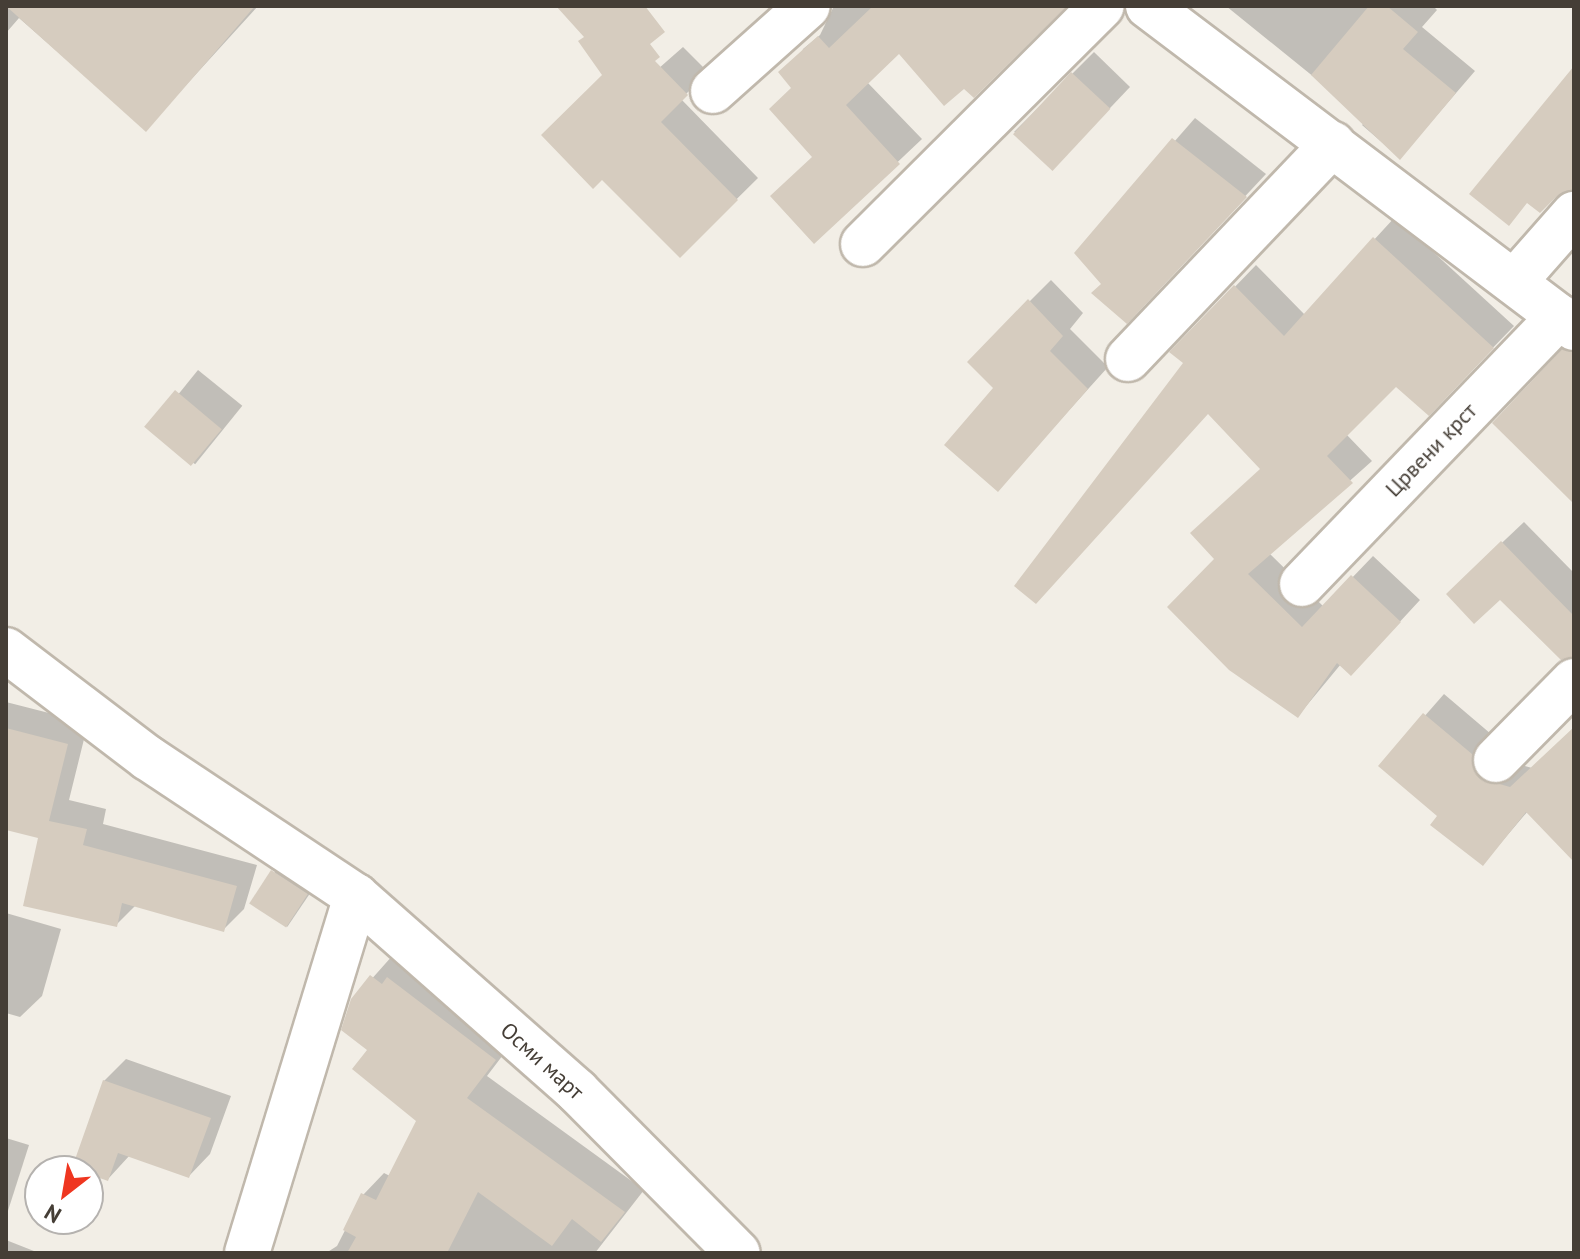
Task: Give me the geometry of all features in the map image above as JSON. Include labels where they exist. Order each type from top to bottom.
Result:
[{"type":"street","points":[[713,91],[808,6]]},
{"type":"street","points":[[863,244],[1102,6]]},
{"type":"street","name":"Црвени крст","points":[[1148,6],[1567,322],[1302,584]]},
{"type":"street","points":[[1128,359],[1333,144]]},
{"type":"street","points":[[1514,282],[1574,214]]},
{"type":"street","name":"Осми март","points":[[6,650],[148,758],[356,896],[577,1091],[723,1247]]},
{"type":"street","points":[[1496,760],[1574,681]]},
{"type":"street","points":[[247,1253],[356,896]]},
{"type":"building","points":[[6,6],[255,6],[146,132]]},
{"type":"building","points":[[556,6],[645,6],[665,32],[650,44],[660,57],[655,61],[688,95],[661,122],[738,200],[680,258],[602,180],[593,189],[541,135],[602,75],[578,41],[584,37]]},
{"type":"building","points":[[873,6],[1067,6],[974,98],[964,89],[944,106],[899,54],[846,105],[900,164],[814,244],[770,196],[812,157],[769,109],[791,88],[778,72],[818,36],[829,48]]},
{"type":"building","points":[[1369,6],[1387,6],[1418,32],[1403,49],[1456,93],[1400,160],[1311,75]]},
{"type":"building","points":[[1574,66],[1574,190],[1556,197],[1540,213],[1527,203],[1509,226],[1469,194]]},
{"type":"building","points":[[1071,72],[1110,109],[1053,171],[1013,134]]},
{"type":"building","points":[[1172,138],[1247,197],[1127,324],[1091,293],[1101,284],[1074,253]]},
{"type":"building","points":[[1373,237],[1494,348],[1429,416],[1396,387],[1327,456],[1353,483],[1248,574],[1302,627],[1351,575],[1401,622],[1351,676],[1337,663],[1298,718],[1229,670],[1167,607],[1214,559],[1190,533],[1260,469],[1208,414],[1036,604],[1014,586],[1183,363],[1169,352],[1234,285],[1284,336]]},
{"type":"building","points":[[1028,299],[1063,336],[1050,351],[1088,389],[998,492],[944,445],[993,388],[967,362]]},
{"type":"building","points":[[1562,349],[1574,352],[1574,504],[1492,423]]},
{"type":"building","points":[[175,390],[222,429],[191,466],[144,427]]},
{"type":"building","points":[[1501,541],[1574,616],[1574,657],[1561,660],[1500,600],[1474,624],[1446,594]]},
{"type":"building","points":[[1423,713],[1472,754],[1479,778],[1510,787],[1574,727],[1574,862],[1526,812],[1483,866],[1430,825],[1437,816],[1378,766]]},
{"type":"building","points":[[6,728],[68,744],[49,821],[87,829],[83,845],[237,886],[224,932],[122,903],[117,927],[23,906],[38,838],[6,830]]},
{"type":"building","points":[[271,870],[308,894],[286,928],[249,904]]},
{"type":"building","points":[[370,975],[382,984],[387,977],[496,1060],[467,1098],[625,1212],[601,1242],[572,1219],[552,1246],[478,1192],[447,1253],[347,1253],[356,1237],[343,1230],[361,1193],[376,1200],[416,1121],[352,1069],[367,1050],[341,1030],[351,999]]},
{"type":"building","points":[[103,1080],[211,1118],[189,1178],[118,1153],[108,1181],[104,1180],[104,1155],[77,1155]]}]
